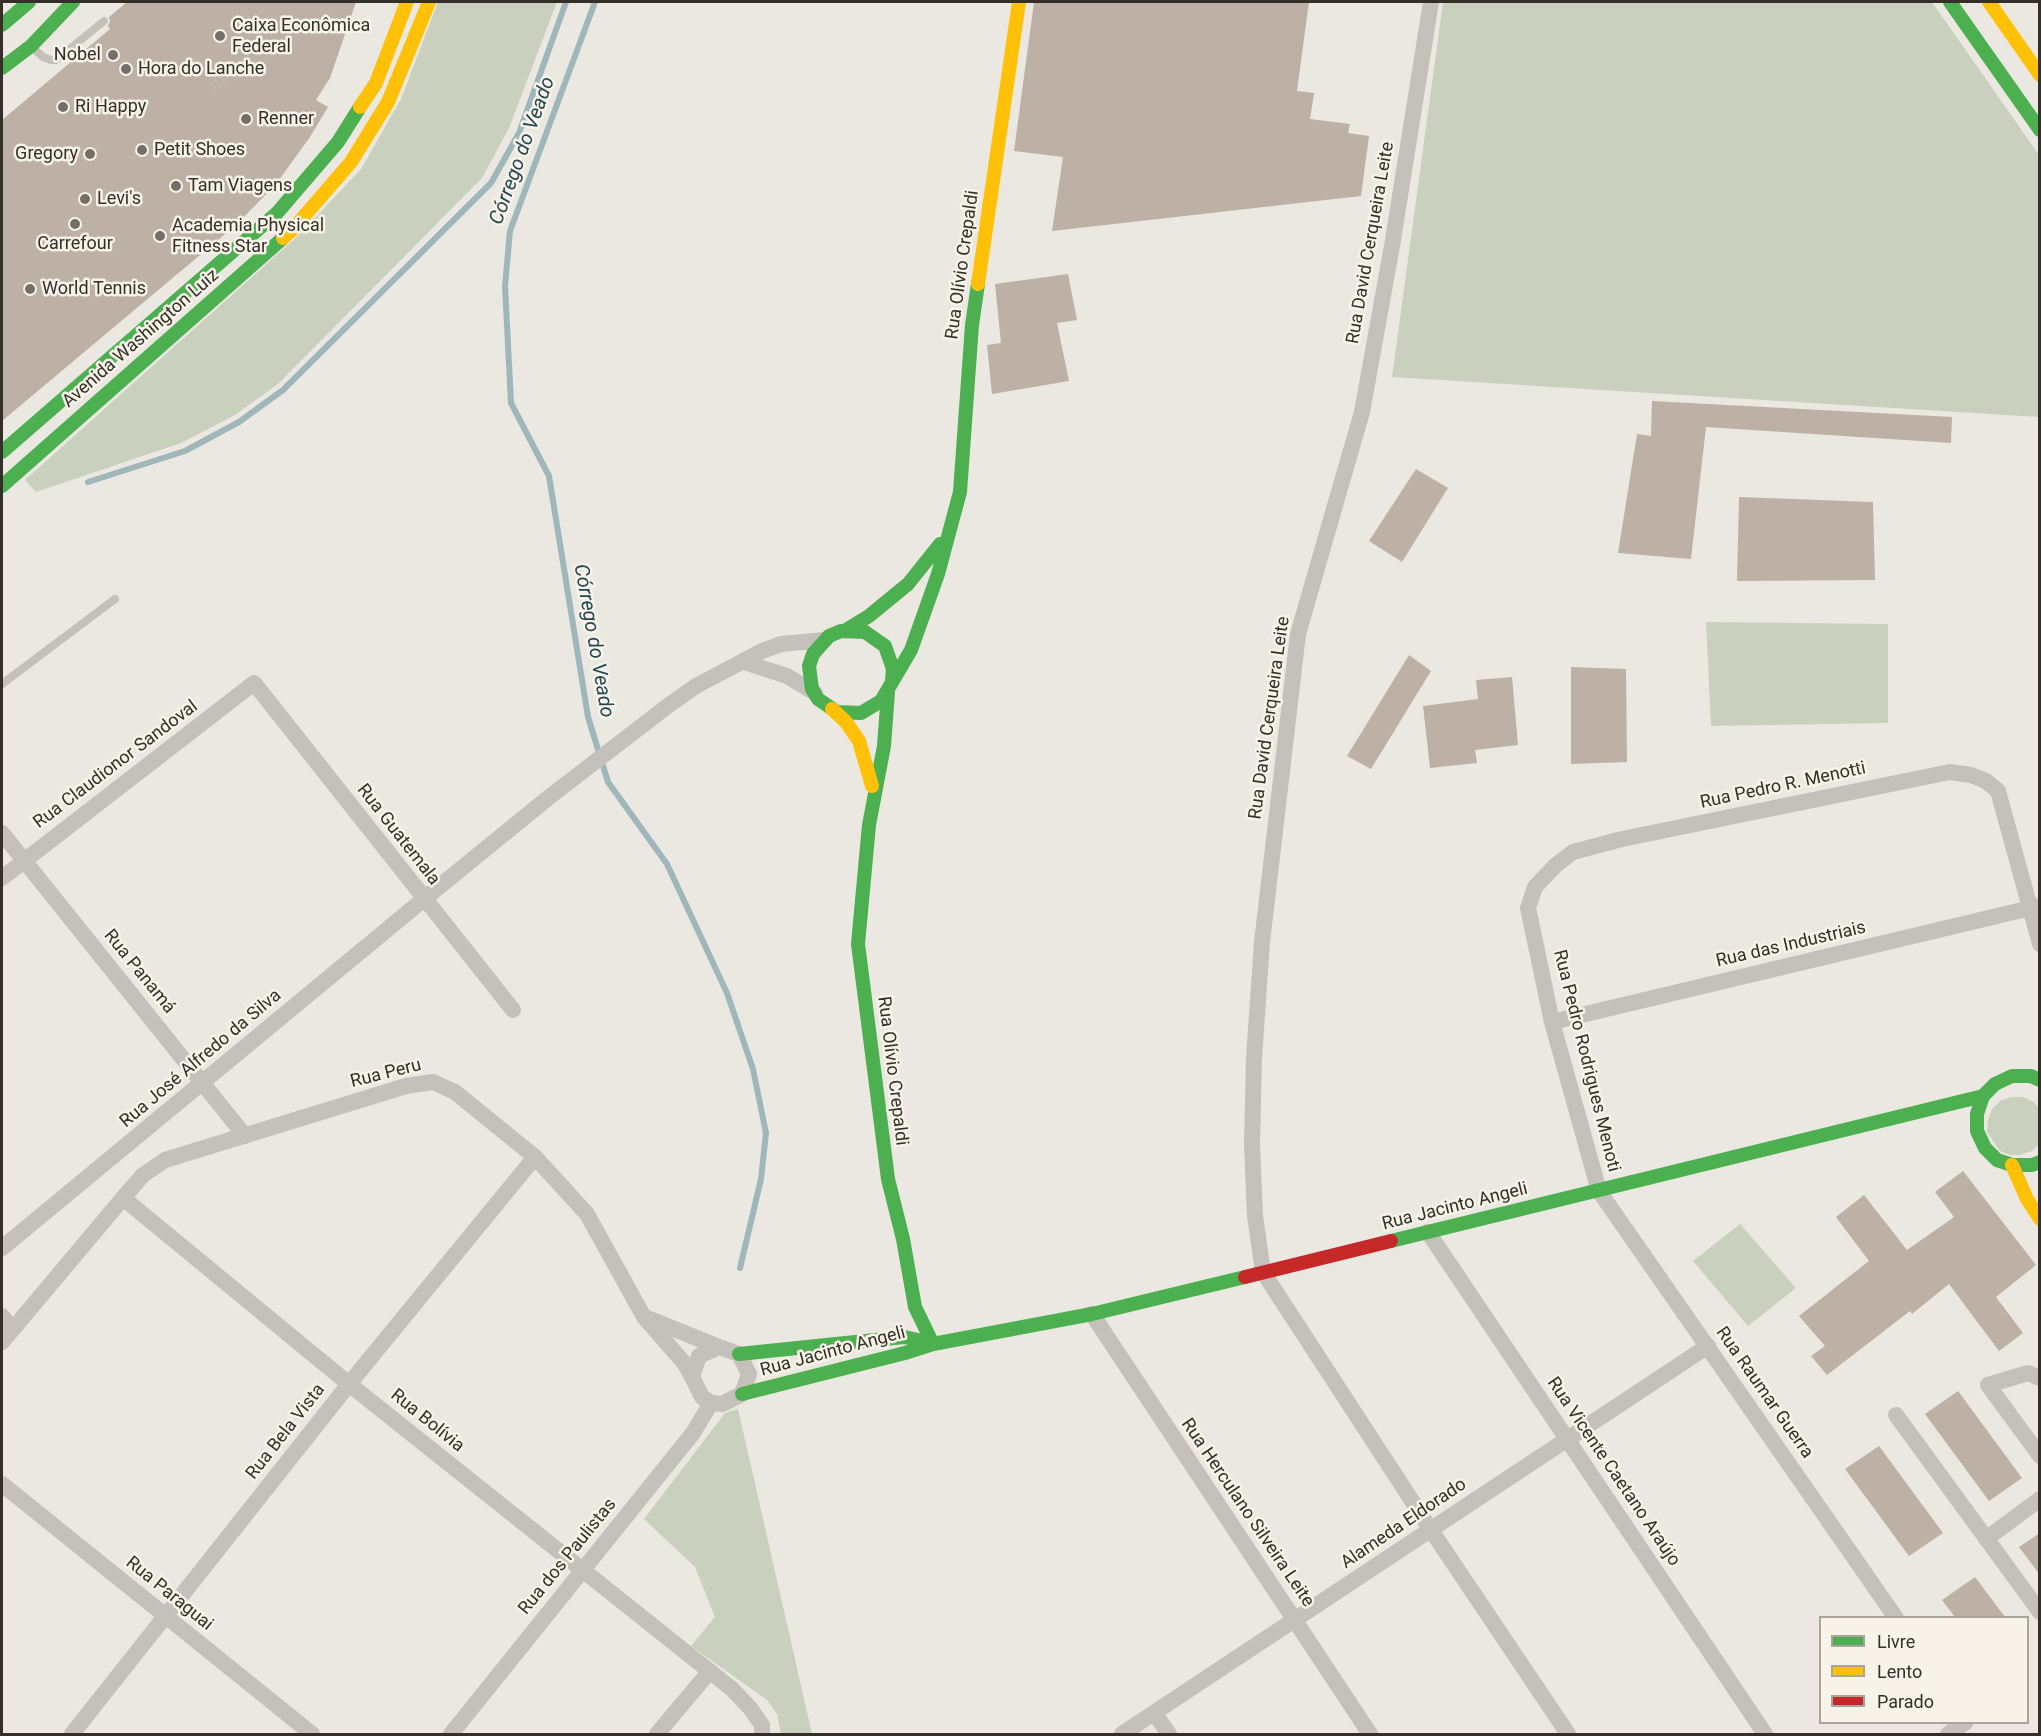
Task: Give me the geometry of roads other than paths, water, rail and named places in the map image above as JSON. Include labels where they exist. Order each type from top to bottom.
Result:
[{"type":"street","points":[[2,25],[29,2]]},
{"type":"street","points":[[2,68],[31,46],[73,2]]},
{"type":"street","name":"Avenida Washington Luiz","points":[[2,452],[277,213],[338,142],[376,83],[407,2]]},
{"type":"street","name":"Avenida Washington Luiz","points":[[2,486],[293,229],[351,162],[388,102],[429,2]]},
{"type":"street","name":"Rua Olívio Crepaldi","points":[[933,1344],[915,1307],[903,1239],[888,1179],[858,945],[862,881],[884,746],[890,686],[911,650],[938,574],[960,492],[972,325],[1018,2]]},
{"type":"street","name":"Rua David Cerqueira Leite","points":[[1263,1272],[1255,1216],[1252,1144],[1254,1058],[1262,942],[1298,634],[1362,412],[1392,246],[1431,2]]},
{"type":"street","points":[[1950,2],[2040,130]]},
{"type":"street","points":[[1989,2],[2040,75]]},
{"type":"street","points":[[254,234],[269,250]]},
{"type":"street","points":[[226,258],[241,275]]},
{"type":"street","name":"Rua Olívio Crepaldi","points":[[846,630],[879,609],[908,584],[924,567],[948,533]]},
{"type":"street","points":[[846,630],[865,632],[876,638],[885,646],[893,669],[890,686],[881,701],[861,713],[849,714],[832,709],[818,699],[809,677],[809,666],[813,654],[829,636],[846,630]]},
{"type":"street","name":"Rua José Alfredo da Silva","points":[[2,1248],[424,899],[640,727],[696,686],[762,651],[781,644],[825,640]]},
{"type":"street","points":[[744,662],[787,676],[815,693]]},
{"type":"street","name":"Rua Claudionor Sandoval","points":[[2,878],[254,684]]},
{"type":"street","name":"Rua Guatemala","points":[[254,684],[513,1010]]},
{"type":"street","name":"Rua Olívio Crepaldi","points":[[832,709],[846,722],[859,741],[868,766],[874,797]]},
{"type":"street","name":"Rua Pedro R. Menotti","points":[[1573,852],[1622,839],[1950,772],[1971,775],[1986,781],[1998,791],[2035,907]]},
{"type":"street","name":"Rua Panamá","points":[[2,833],[245,1136]]},
{"type":"street","name":"Rua Pedro Rodrigues Menoti","points":[[1573,852],[1556,865],[1535,887],[1528,908],[1552,1022],[1599,1191]]},
{"type":"street","points":[[2035,907],[2040,944]]},
{"type":"street","name":"Rua das Industriais","points":[[1552,1022],[2035,907]]},
{"type":"street","points":[[2040,1080],[2031,1076],[2012,1076],[1995,1084],[1983,1096],[1977,1114],[1977,1131],[1985,1148],[1997,1160],[2012,1166],[2032,1166],[2040,1162]]},
{"type":"street","name":"Rua Peru","points":[[5,1329],[144,1174],[165,1160],[406,1086],[433,1082],[455,1092],[535,1157],[587,1214],[644,1317],[685,1364],[692,1377]]},
{"type":"street","name":"Rua Jacinto Angeli","points":[[742,1394],[933,1344],[1092,1314],[1983,1096]]},
{"type":"street","name":"Rua Bela Vista","points":[[72,1734],[167,1617],[349,1384],[535,1157]]},
{"type":"street","points":[[2012,1166],[2027,1199],[2040,1219]]},
{"type":"street","name":"Rua Raumar Guerra","points":[[1599,1191],[1895,1616]]},
{"type":"street","name":"Rua Bolívia","points":[[123,1198],[349,1384],[732,1689],[762,1725],[762,1734]]},
{"type":"street","name":"Rua Vicente Caetano Araújo","points":[[1428,1232],[1766,1734]]},
{"type":"street","points":[[1263,1272],[1431,1530],[1568,1734]]},
{"type":"street","name":"Rua Herculano Silveira Leite","points":[[1092,1314],[1370,1734]]},
{"type":"street","points":[[644,1317],[740,1354],[749,1374],[742,1394],[722,1404],[711,1403],[702,1397],[692,1377],[699,1356],[719,1347]]},
{"type":"street","name":"Rua Jacinto Angeli","points":[[740,1354],[904,1337],[933,1344]]},
{"type":"street","name":"Alameda Eldorado","points":[[1122,1734],[1708,1346]]},
{"type":"street","points":[[2040,1378],[2028,1373],[1988,1385],[2040,1456]]},
{"type":"street","name":"Rua dos Paulistas","points":[[451,1734],[693,1433],[711,1403]]},
{"type":"street","points":[[1896,1415],[2040,1612]]},
{"type":"street","name":"Rua Paraguai","points":[[2,1484],[312,1734]]},
{"type":"street","points":[[1986,1539],[2040,1500]]},
{"type":"street","points":[[657,1734],[710,1671]]},
{"type":"street","points":[[1154,1713],[1169,1734]]},
{"type":"street","points":[[1948,1734],[1965,1724]]},
{"type":"lane","points":[[31,46],[43,57],[56,60],[104,21]]},
{"type":"lane","points":[[2,684],[115,599]]},
{"type":"waterway","name":"Córrego do Veado","points":[[88,482],[185,451],[239,422],[283,390],[491,183],[519,133],[566,2]]},
{"type":"waterway","name":"Córrego do Veado","points":[[595,2],[510,231],[505,286],[511,403],[549,476],[588,717],[608,782],[667,864],[727,993],[753,1069],[766,1133],[761,1179],[740,1268]]},
{"type":"place","name":"Caixa Econômica Federal","points":[[220,36]]},
{"type":"place","name":"Nobel","points":[[113,55]]},
{"type":"place","name":"Hora do Lanche","points":[[126,69]]},
{"type":"place","name":"Ri Happy","points":[[63,107]]},
{"type":"place","name":"Renner","points":[[246,119]]},
{"type":"place","name":"Petit Shoes","points":[[142,150]]},
{"type":"place","name":"Gregory","points":[[90,154]]},
{"type":"place","name":"Tam Viagens","points":[[176,186]]},
{"type":"place","name":"Levi's","points":[[85,199]]},
{"type":"place","name":"Carrefour","points":[[75,224]]},
{"type":"place","name":"Academia Physical Fitness Star","points":[[160,236]]},
{"type":"place","name":"World Tennis","points":[[30,289]]}]
